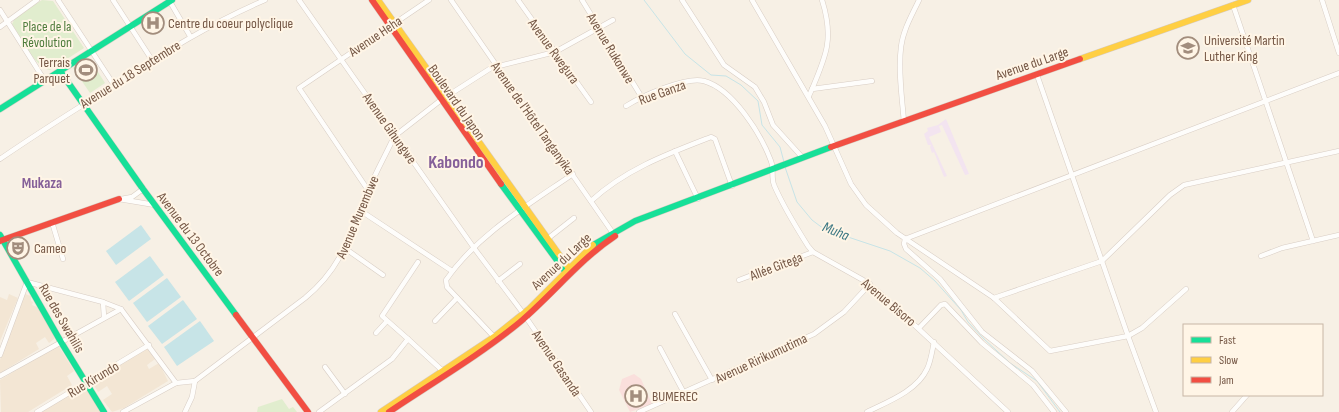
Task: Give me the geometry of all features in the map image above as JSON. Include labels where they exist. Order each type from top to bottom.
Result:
[{"type":"main road","name":"Boulevard du Japon","points":[[372,0],[392,25],[485,158],[568,271]]},
{"type":"main road","name":"Boulevard du Japon","points":[[378,0],[392,25]]},
{"type":"main road","name":"Avenue du Large","points":[[790,163],[1233,4],[1248,0]]},
{"type":"main road","points":[[0,109],[170,1]]},
{"type":"main road","name":"Avenue du 13 Octobre","points":[[60,71],[143,189],[307,411]]},
{"type":"main road","name":"Avenue du Large","points":[[389,412],[495,339],[525,315],[568,271],[614,234],[648,214],[697,198],[781,167],[802,157],[824,151]]},
{"type":"main road","points":[[1,239],[119,199]]},
{"type":"main road","name":"Rue des Swahilis","points":[[1,239],[104,412]]},
{"type":"main road","name":"Avenue du Large","points":[[381,412],[445,373]]},
{"type":"street","points":[[0,27],[37,0]]},
{"type":"street","points":[[58,0],[90,51],[114,85]]},
{"type":"street","points":[[113,0],[152,60]]},
{"type":"street","name":"Avenue du 18 Septembre","points":[[0,159],[82,104],[190,36],[233,14],[265,0]]},
{"type":"street","name":"Avenue Gihungwe","points":[[299,0],[396,135],[474,248],[525,315]]},
{"type":"street","name":"Avenue Heha","points":[[368,190],[299,88],[429,0]]},
{"type":"street","name":"Avenue de l'Hôtel Tanganyika","points":[[451,0],[614,234]]},
{"type":"street","name":"Avenue Rwegura","points":[[518,0],[591,102]]},
{"type":"street","name":"Avenue Rukonwe","points":[[582,0],[641,96]]},
{"type":"street","points":[[682,0],[724,66],[755,87],[764,102],[773,125],[802,157]]},
{"type":"street","points":[[752,0],[774,40],[809,96],[835,146],[843,169],[856,194],[889,227],[994,298],[1050,351],[1128,336],[1142,328],[1186,289]]},
{"type":"street","points":[[809,96],[829,40],[829,25],[822,0]]},
{"type":"street","points":[[904,122],[900,67],[901,46],[906,26],[919,0]]},
{"type":"street","points":[[1322,0],[1339,53]]},
{"type":"street","points":[[170,1],[190,36]]},
{"type":"street","points":[[1233,4],[1313,241]]},
{"type":"street","points":[[0,10],[6,22],[45,81]]},
{"type":"street","points":[[396,135],[443,99],[497,66],[555,52],[614,20]]},
{"type":"street","points":[[906,239],[1339,73]]},
{"type":"street","points":[[1036,75],[1156,412]]},
{"type":"street","name":"Rue Ganza","points":[[626,106],[641,96],[688,82],[704,81],[712,85],[739,106],[770,159],[772,170]]},
{"type":"street","points":[[812,89],[872,81]]},
{"type":"street","name":"Avenue Murembwe","points":[[195,381],[321,285],[334,269],[346,249],[368,190],[396,135]]},
{"type":"street","points":[[591,201],[616,180],[675,151],[713,138],[731,185]]},
{"type":"street","points":[[675,151],[697,198]]},
{"type":"street","points":[[994,298],[1102,261],[1170,195],[1184,185],[1286,161],[1339,151]]},
{"type":"street","name":"Avenue Bisoro","points":[[772,170],[775,187],[804,240],[813,252],[870,284],[1008,412]]},
{"type":"street","points":[[495,339],[457,298],[446,284],[446,280],[452,271],[474,248],[522,209],[573,174]]},
{"type":"street","points":[[119,199],[132,197],[143,189]]},
{"type":"street","points":[[119,199],[155,205]]},
{"type":"street","points":[[361,212],[452,271]]},
{"type":"street","points":[[545,240],[574,218]]},
{"type":"street","points":[[52,222],[63,258]]},
{"type":"street","points":[[1261,256],[1282,248],[1339,235]]},
{"type":"street","points":[[906,239],[904,244],[906,250],[940,279],[982,332],[1032,371],[1066,412]]},
{"type":"street","points":[[346,249],[383,275]]},
{"type":"street","name":"Allée Gitega","points":[[739,280],[813,252]]},
{"type":"street","points":[[418,262],[382,316],[445,373]]},
{"type":"street","points":[[498,281],[520,264]]},
{"type":"street","points":[[0,355],[27,282],[103,302],[121,309],[176,383]]},
{"type":"street","name":"Avenue Ririkumutima","points":[[639,412],[814,334],[844,312],[870,284]]},
{"type":"street","points":[[435,321],[457,298]]},
{"type":"street","points":[[103,302],[104,317]]},
{"type":"street","points":[[919,328],[941,305],[945,304],[982,343],[1033,385],[1054,412]]},
{"type":"street","points":[[0,376],[104,317],[121,309]]},
{"type":"street","points":[[675,314],[712,380]]},
{"type":"street","name":"Avenue Gasanda","points":[[525,315],[591,412]]},
{"type":"street","points":[[376,333],[387,321]]},
{"type":"street","points":[[319,412],[392,359],[408,338]]},
{"type":"street","points":[[867,412],[898,396],[919,381],[929,366],[934,342]]},
{"type":"street","name":"Rue Kirundo","points":[[37,412],[149,345]]},
{"type":"street","points":[[660,348],[684,393]]},
{"type":"street","points":[[325,367],[345,394]]},
{"type":"street","points":[[123,412],[176,383],[195,381],[192,397],[185,412]]},
{"type":"street","points":[[1232,412],[1246,396]]},
{"type":"shaded area","points":[[946,119],[969,174],[965,175],[942,125],[939,126],[941,132],[929,137],[947,176],[944,177],[934,152],[932,153],[930,147],[931,145],[928,145],[924,134],[928,131],[927,128],[938,125]]},
{"type":"shaded area","points":[[9,294],[18,298],[0,341],[0,297],[7,300]]},
{"type":"shaded area","points":[[25,294],[31,296],[31,301],[33,302],[32,305],[37,307],[55,336],[49,343],[45,337],[36,343],[39,349],[0,373],[0,360]]},
{"type":"shaded area","points":[[58,345],[74,371],[67,376],[72,385],[28,412],[1,412],[0,380]]},
{"type":"shaded area","points":[[147,348],[155,359],[147,365],[149,369],[159,363],[168,381],[124,408],[112,412],[103,400],[112,394],[107,386],[98,392],[92,382]]},
{"type":"shaded area","name":"BUMEREC","points":[[634,374],[641,379],[652,404],[630,412],[619,390],[622,379]]},
{"type":"shaded area","points":[[81,388],[86,388],[101,412],[40,412]]},
{"type":"green space","name":"Place de la Révolution","points":[[42,0],[53,1],[84,48],[50,70],[39,64],[34,58],[12,24],[15,18]]},
{"type":"green space","points":[[89,58],[105,83],[90,93],[73,68]]},
{"type":"green space","points":[[282,399],[289,409],[293,407],[297,412],[257,412],[258,407]]},
{"type":"water","points":[[141,225],[151,239],[116,265],[106,251]]},
{"type":"water","points":[[150,256],[164,275],[129,301],[115,282]]},
{"type":"water","points":[[167,278],[181,297],[147,322],[133,303]]},
{"type":"water","points":[[183,300],[197,319],[162,344],[148,326]]},
{"type":"water","points":[[200,321],[214,341],[177,366],[164,347]]},
{"type":"waterway","name":"Muha","points":[[644,0],[685,54],[711,75],[726,76],[741,85],[758,101],[762,125],[780,147],[784,162]]},
{"type":"waterway","name":"Muha","points":[[785,167],[797,202],[812,220],[824,229],[890,251],[920,268],[935,281],[961,310],[968,322],[984,339],[1010,363],[1037,381],[1060,412]]},
{"type":"traffic: fast","points":[[0,109],[172,0]]},
{"type":"traffic: fast","points":[[60,71],[143,189],[236,315]]},
{"type":"traffic: fast","points":[[593,245],[635,221],[831,147]]},
{"type":"traffic: fast","points":[[501,184],[567,274]]},
{"type":"traffic: fast","points":[[0,235],[61,342],[104,412]]},
{"type":"traffic: slow","points":[[378,0],[570,270]]},
{"type":"traffic: slow","points":[[1080,59],[1248,0]]},
{"type":"traffic: slow","points":[[381,412],[494,337],[529,309],[593,245]]},
{"type":"traffic: jam","points":[[372,0],[501,184]]},
{"type":"traffic: jam","points":[[831,147],[1080,59]]},
{"type":"traffic: jam","points":[[0,241],[119,199]]},
{"type":"traffic: jam","points":[[389,412],[505,334],[532,311],[578,266],[615,236]]},
{"type":"traffic: jam","points":[[236,315],[308,412]]},
{"type":"place","name":"Centre du coeur polyclique","points":[[153,23]]},
{"type":"place","name":"Université Martin Luther King","points":[[1188,48]]},
{"type":"place","name":"Terrais Parquet","points":[[86,70]]},
{"type":"place","name":"Cameo","points":[[18,248]]},
{"type":"place","name":"BUMEREC","points":[[636,396]]},
{"type":"district","name":"Kabondo","points":[[456,162]]},
{"type":"district","name":"Mukaza","points":[[42,183]]}]
